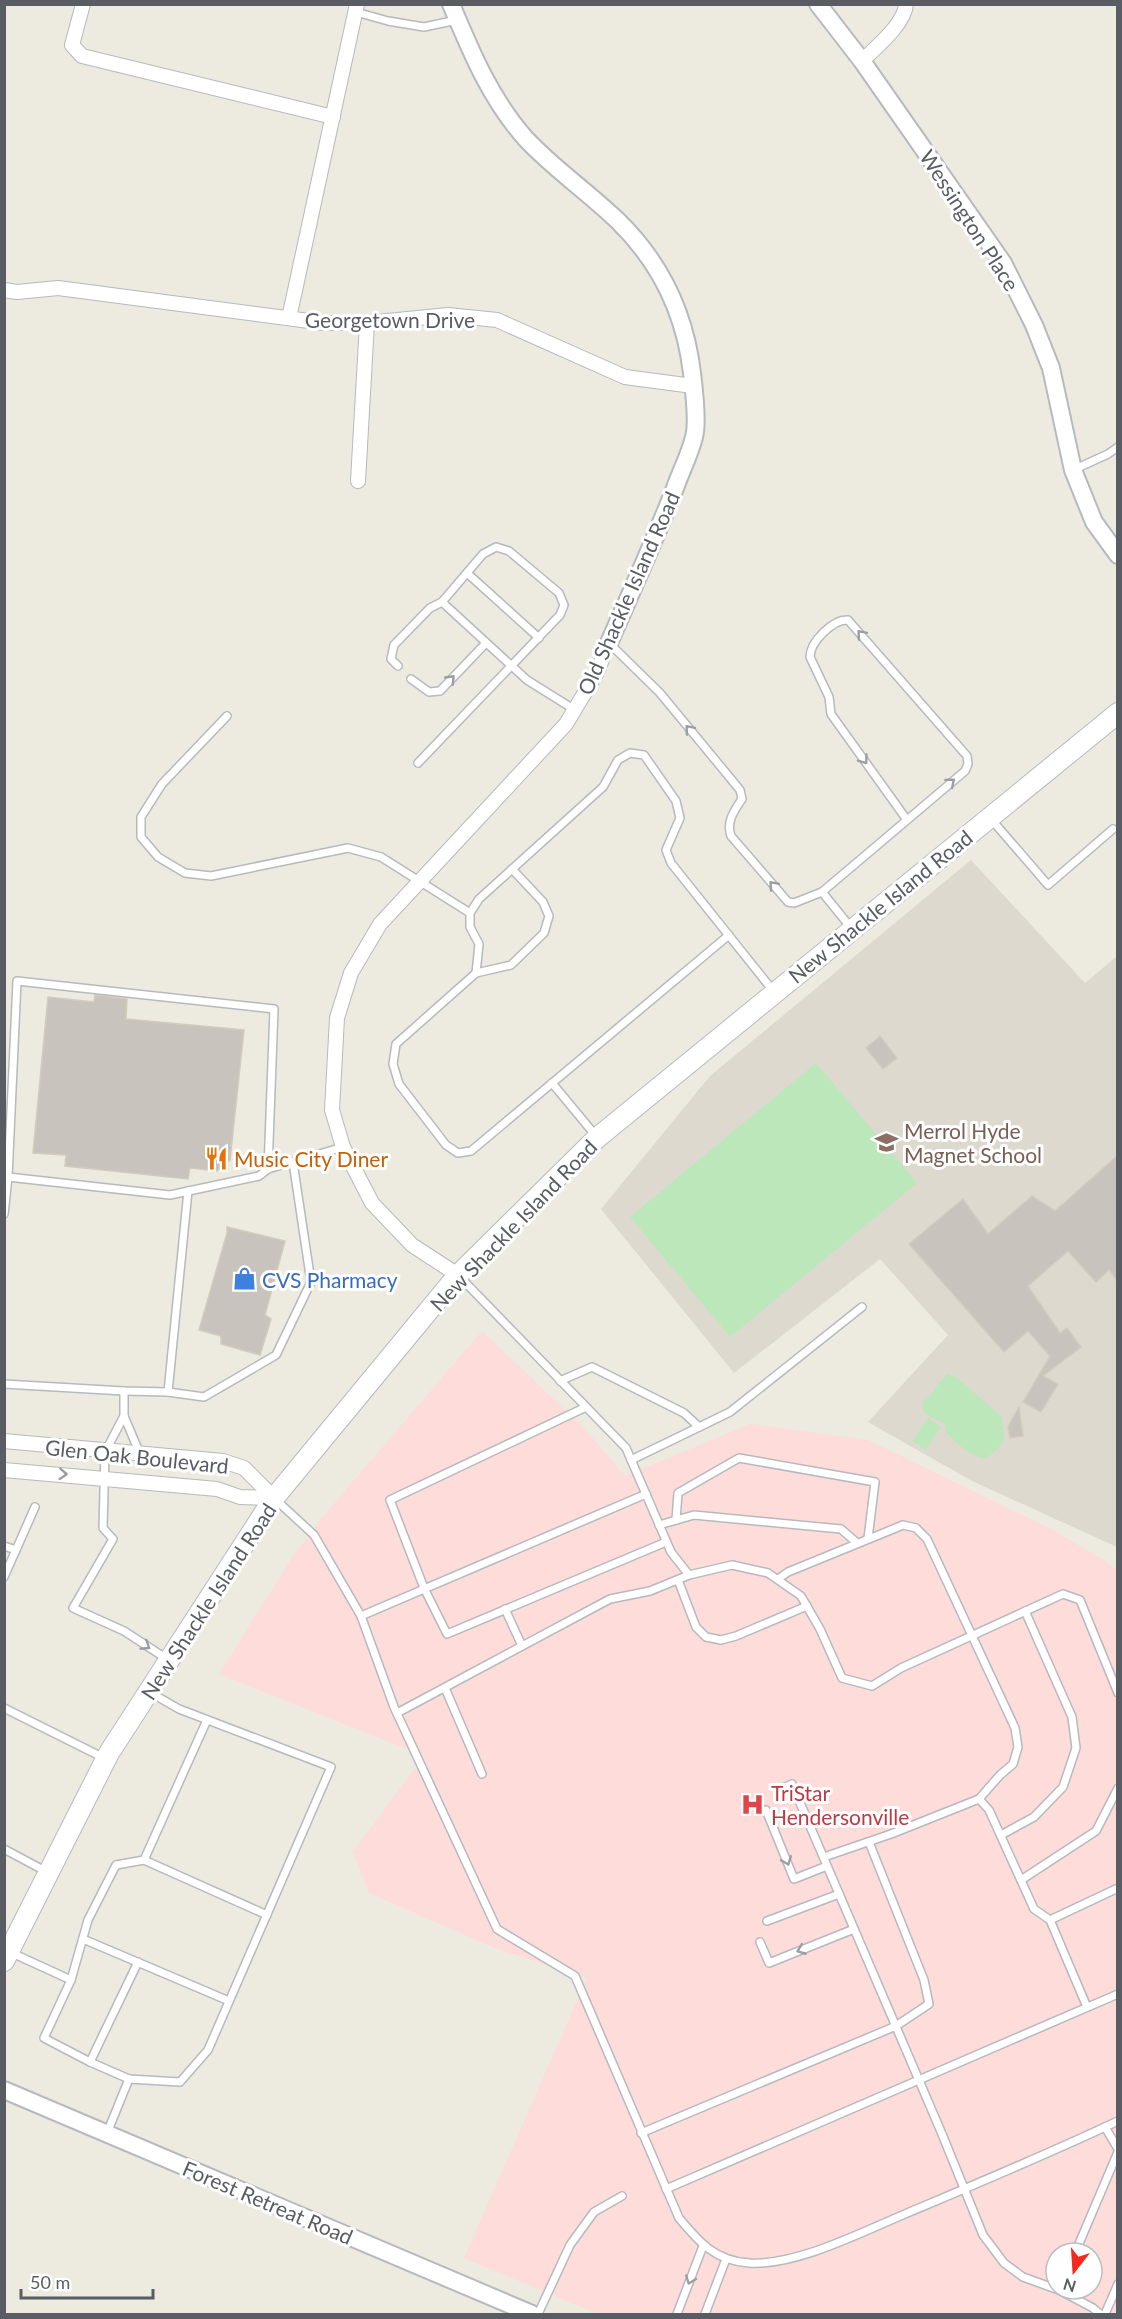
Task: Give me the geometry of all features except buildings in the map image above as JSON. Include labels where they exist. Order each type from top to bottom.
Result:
[{"type":"main road","name":"New Shackle Island Road","points":[[7,1956],[106,1759],[274,1498],[458,1275],[597,1138],[1118,713]]},
{"type":"street","points":[[83,4],[72,45],[82,56],[333,117]]},
{"type":"street","name":"Wessington Place","points":[[818,4],[862,61],[1003,263],[1034,325],[1051,368],[1073,470],[1094,522],[1118,555]]},
{"type":"street","points":[[862,61],[889,34],[906,10],[906,4]]},
{"type":"street","points":[[289,318],[356,8]]},
{"type":"street","name":"Old Shackle Island Road","points":[[454,12],[475,61],[497,99],[525,138],[570,182],[618,222],[654,265],[675,301],[688,345],[693,386],[695,435],[667,509],[596,674],[575,710],[566,724],[380,924],[351,973],[338,1018],[332,1110],[343,1147],[372,1203],[412,1245],[458,1275]]},
{"type":"street","name":"Georgetown Drive","points":[[4,290],[17,292],[58,288],[324,323],[367,323],[448,315],[497,320],[625,377],[693,386]]},
{"type":"street","points":[[358,481],[367,323]]},
{"type":"street","name":"Glen Oak Boulevard","points":[[4,1441],[223,1461],[244,1468],[274,1498]]},
{"type":"street","name":"Glen Oak Boulevard","points":[[4,1470],[104,1477],[217,1489],[240,1497],[274,1498]]},
{"type":"street","name":"Forest Retreat Road","points":[[4,2090],[532,2314]]},
{"type":"lane","points":[[356,8],[388,21],[424,27],[454,12]]},
{"type":"lane","points":[[1073,470],[1118,447]]},
{"type":"lane","points":[[398,666],[391,659],[394,645],[430,608],[442,602],[483,554],[496,547],[508,551],[559,593],[564,605],[560,615],[539,638],[418,763]]},
{"type":"lane","points":[[467,573],[539,638]]},
{"type":"lane","points":[[442,602],[527,680],[575,710]]},
{"type":"lane","points":[[609,643],[660,693],[740,790],[742,799],[730,818],[731,836],[788,902],[794,903],[822,892],[965,771],[968,764],[967,756],[848,620],[836,623],[814,643],[810,650],[810,657],[829,697],[831,714],[907,820]]},
{"type":"lane","points":[[411,679],[429,692],[440,691],[486,643]]},
{"type":"lane","points":[[227,716],[162,784],[141,816],[141,837],[158,857],[185,873],[211,876],[348,848],[381,857],[470,913]]},
{"type":"lane","points":[[476,973],[479,944],[470,927],[470,913],[479,899],[603,787],[618,760],[630,753],[644,754],[676,801],[680,818],[666,850],[670,863],[774,992]]},
{"type":"lane","points":[[989,817],[1048,885],[1113,829]]},
{"type":"lane","points":[[512,869],[543,902],[549,916],[544,933],[511,965],[476,973],[396,1044],[393,1064],[399,1084],[446,1145],[458,1153],[471,1151],[729,935]]},
{"type":"lane","points":[[822,892],[852,928]]},
{"type":"lane","points":[[4,1214],[8,1178],[17,981],[274,1009],[268,1169]]},
{"type":"lane","points":[[552,1083],[597,1138]]},
{"type":"lane","points":[[8,1178],[170,1195],[259,1176],[268,1169],[343,1147]]},
{"type":"lane","points":[[4,1384],[168,1392],[204,1396],[276,1355],[311,1282],[293,1162]]},
{"type":"lane","points":[[168,1392],[188,1191]]},
{"type":"lane","points":[[458,1275],[626,1448],[671,1552],[690,1575]]},
{"type":"lane","points":[[631,1460],[730,1412],[862,1307]]},
{"type":"lane","points":[[560,1381],[592,1367],[684,1413],[699,1427]]},
{"type":"lane","points":[[124,1391],[124,1416],[140,1454]]},
{"type":"lane","points":[[586,1407],[390,1500],[424,1588],[447,1634],[666,1542]]},
{"type":"lane","points":[[124,1416],[105,1452],[103,1528],[113,1539],[73,1608],[124,1631],[168,1660]]},
{"type":"lane","points":[[676,1520],[678,1493],[739,1458],[875,1482],[868,1538]]},
{"type":"lane","points":[[361,1616],[646,1494]]},
{"type":"lane","points":[[274,1498],[314,1535],[361,1616],[397,1713],[497,1929],[575,1976],[679,2218],[703,2246],[726,2259],[750,2263],[784,2260],[847,2238],[965,2189],[1118,2121]]},
{"type":"lane","points":[[4,1577],[35,1507]]},
{"type":"lane","points":[[659,1525],[694,1515],[841,1529],[857,1543]]},
{"type":"lane","points":[[777,1579],[788,1572],[903,1525],[916,1528],[927,1539],[1015,1728],[1018,1747],[1013,1764],[979,1799],[824,1857]]},
{"type":"lane","points":[[4,1546],[16,1550]]},
{"type":"lane","points":[[397,1713],[610,1599],[650,1591],[690,1575],[732,1565],[768,1573],[801,1596],[820,1629],[842,1678],[872,1686],[901,1668],[1063,1594],[1080,1600],[1118,1693]]},
{"type":"lane","points":[[678,1580],[696,1627],[706,1637],[721,1640],[736,1636],[807,1606]]},
{"type":"lane","points":[[505,1609],[522,1646]]},
{"type":"lane","points":[[1001,1834],[1034,1817],[1063,1787],[1076,1748],[1072,1717],[1025,1611]]},
{"type":"lane","points":[[445,1688],[482,1774]]},
{"type":"lane","points":[[149,1691],[179,1709],[332,1767],[208,2050],[180,2082],[129,2079],[44,2038],[71,1980],[88,1920],[116,1865],[144,1860],[267,1915]]},
{"type":"lane","points":[[4,1708],[106,1759]]},
{"type":"lane","points":[[144,1860],[207,1720]]},
{"type":"lane","points":[[781,1789],[792,1784],[919,2079],[983,2235],[1004,2263],[1023,2277],[1044,2285]]},
{"type":"lane","points":[[1021,1880],[1096,1831],[1118,1788]]},
{"type":"lane","points":[[979,1799],[989,1810],[1034,1909],[1050,1920],[1087,2007]]},
{"type":"lane","points":[[766,1810],[794,1879],[827,1866]]},
{"type":"lane","points":[[641,2133],[896,2026],[929,2004],[924,1980],[869,1842]]},
{"type":"lane","points":[[4,1849],[49,1873]]},
{"type":"lane","points":[[1050,1920],[1118,1888]]},
{"type":"lane","points":[[767,1921],[839,1894]]},
{"type":"lane","points":[[760,1942],[769,1963],[854,1929]]},
{"type":"lane","points":[[83,1939],[229,2001]]},
{"type":"lane","points":[[7,1956],[71,1980]]},
{"type":"lane","points":[[90,2062],[138,1962]]},
{"type":"lane","points":[[666,2189],[1118,1994]]},
{"type":"lane","points":[[107,2133],[129,2079]]},
{"type":"lane","points":[[1080,2241],[1118,2150],[1105,2127]]},
{"type":"lane","points":[[538,2314],[570,2245],[594,2212],[622,2196]]},
{"type":"lane","points":[[677,2314],[703,2246]]},
{"type":"lane","points":[[705,2314],[726,2259]]},
{"type":"lane","points":[[1080,2301],[1103,2314],[1118,2284]]},
{"type":"lane","points":[[487,2295],[508,2314]]},
{"type":"shaded area","name":"Merrol Hyde Magnet School","points":[[971,860],[1085,983],[1117,956],[1117,1547],[972,1481],[868,1422],[948,1335],[880,1259],[734,1373],[601,1209],[710,1076]]},
{"type":"shaded area","name":"TriStar Hendersonville","points":[[482,1331],[585,1429],[625,1476],[750,1424],[868,1440],[1051,1529],[1104,1560],[1118,1572],[1117,2314],[598,2314],[464,2258],[587,1978],[495,1948],[369,1893],[353,1852],[424,1756],[219,1674],[291,1559],[320,1520]]},
{"type":"green space","points":[[816,1063],[917,1183],[730,1337],[630,1217]]},
{"type":"green space","points":[[948,1374],[956,1377],[1002,1417],[1004,1440],[987,1458],[975,1456],[963,1448],[944,1429],[946,1425],[924,1412],[923,1402]]},
{"type":"green space","points":[[928,1418],[941,1427],[926,1450],[912,1441]]},
{"type":"place","name":"Merrol Hyde Magnet School","points":[[886,1142]]},
{"type":"place","name":"Music City Diner","points":[[216,1158]]},
{"type":"place","name":"CVS Pharmacy","points":[[244,1279]]},
{"type":"place","name":"TriStar Hendersonville","points":[[753,1804]]}]
